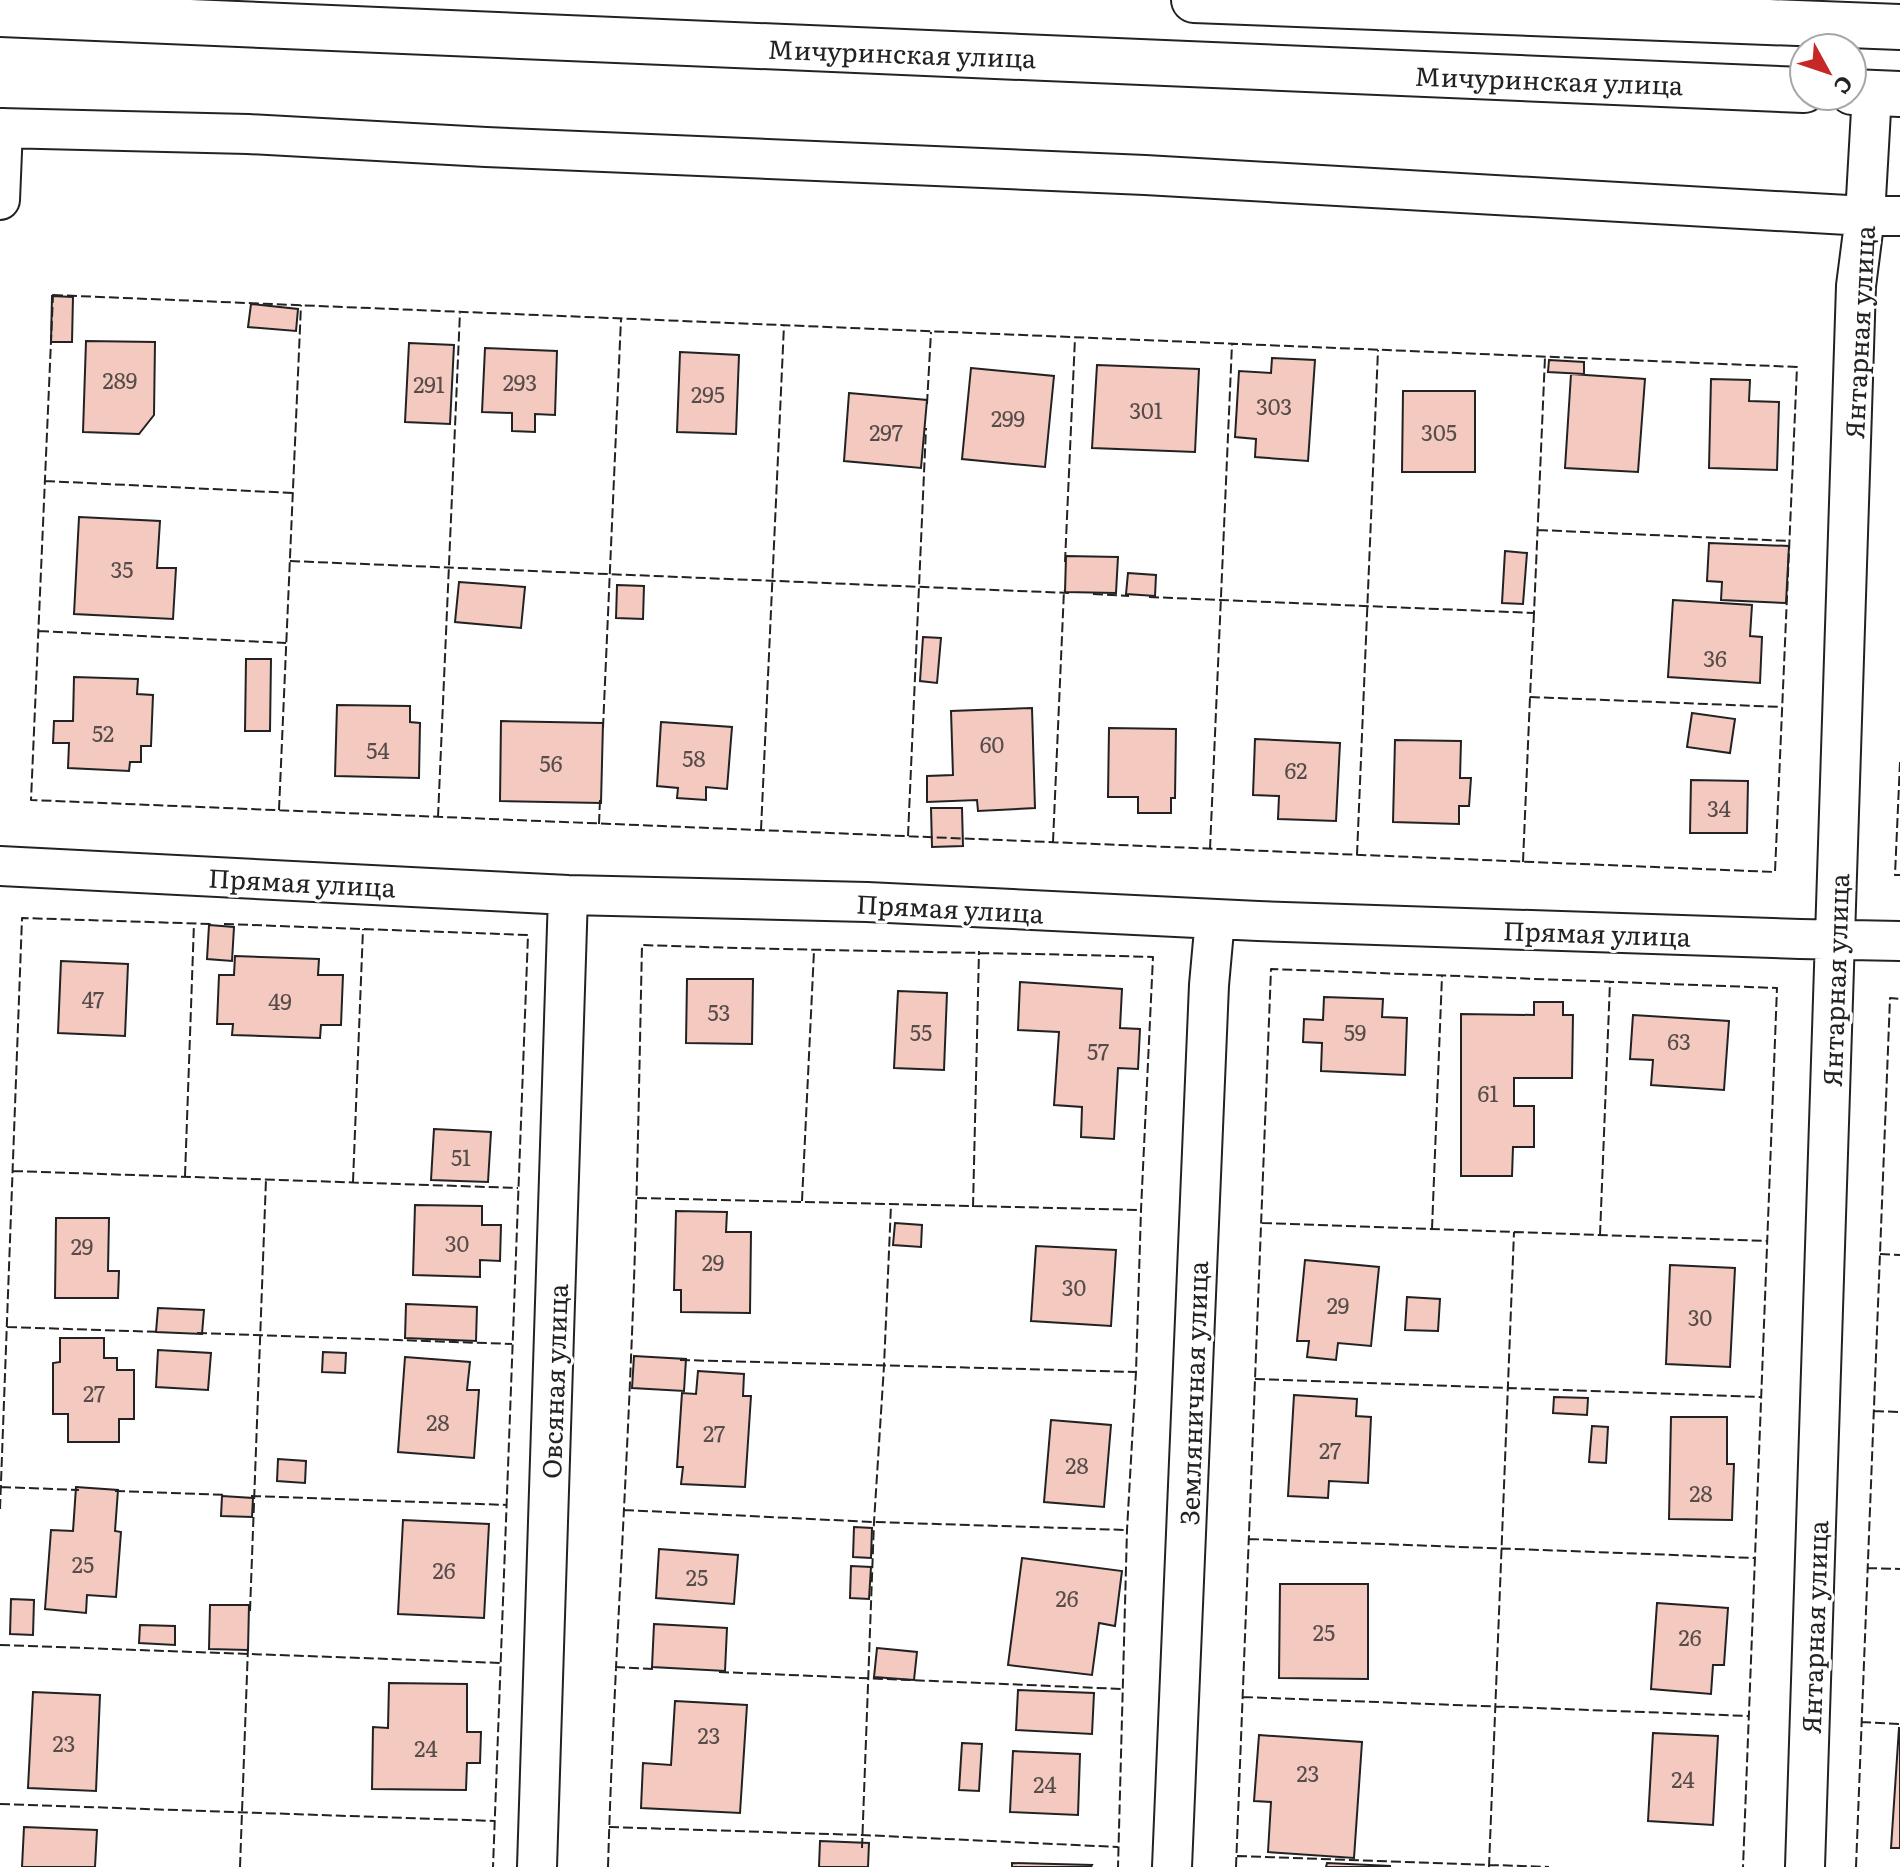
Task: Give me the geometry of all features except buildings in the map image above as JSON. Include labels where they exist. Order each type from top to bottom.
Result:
[{"type":"main road","points":[[1194,0],[1900,27]]},
{"type":"main road","name":"Мичуринская улица","points":[[0,14],[1788,89]]},
{"type":"street","name":"Янтарная улица","points":[[1805,1867],[1856,286],[1883,216],[1875,93]]},
{"type":"street","points":[[0,200],[2,128],[248,134],[1145,175],[1883,216]]},
{"type":"street","name":"Прямая улица","points":[[0,866],[568,895],[867,902],[1215,919],[1900,941]]},
{"type":"street","name":"Овсяная улица","points":[[537,1867],[568,895]]},
{"type":"street","name":"Земляничная улица","points":[[1172,1867],[1208,1001],[1215,919]]},
{"type":"fence","points":[[53,295],[1797,367],[1775,872],[31,800],[53,295]]},
{"type":"fence","points":[[279,810],[301,305]]},
{"type":"fence","points":[[438,817],[460,312]]},
{"type":"fence","points":[[603,728],[621,319]]},
{"type":"fence","points":[[761,830],[784,325]]},
{"type":"fence","points":[[927,404],[931,332]]},
{"type":"fence","points":[[1065,562],[1075,338]]},
{"type":"fence","points":[[1210,849],[1232,344]]},
{"type":"fence","points":[[1357,855],[1378,350]]},
{"type":"fence","points":[[1149,597],[1534,613],[1545,357]]},
{"type":"fence","points":[[908,836],[926,428]]},
{"type":"fence","points":[[45,481],[293,493]]},
{"type":"fence","points":[[1538,530],[1790,541]]},
{"type":"fence","points":[[290,561],[1069,593]]},
{"type":"fence","points":[[1053,842],[1064,590]]},
{"type":"fence","points":[[1093,594],[1129,596]]},
{"type":"fence","points":[[1534,613],[1530,697],[1782,707]]},
{"type":"fence","points":[[39,631],[286,643]]},
{"type":"fence","points":[[1523,862],[1530,697]]},
{"type":"fence","points":[[1900,762],[1895,875],[1900,875]]},
{"type":"fence","points":[[599,824],[600,800]]},
{"type":"fence","points":[[0,1509],[22,918],[212,924]]},
{"type":"fence","points":[[185,1176],[194,923]]},
{"type":"fence","points":[[224,924],[528,935],[493,1867]]},
{"type":"fence","points":[[353,1182],[363,929]]},
{"type":"fence","points":[[608,1867],[633,1306],[642,945],[1153,957],[1127,1530],[1118,1867]]},
{"type":"fence","points":[[802,1201],[814,951]]},
{"type":"fence","points":[[973,1207],[979,951]]},
{"type":"fence","points":[[1236,1867],[1271,969],[1777,988],[1743,1867]]},
{"type":"fence","points":[[1432,1229],[1442,976]]},
{"type":"fence","points":[[1600,1235],[1610,982]]},
{"type":"fence","points":[[1856,1867],[1890,998],[1900,999]]},
{"type":"fence","points":[[13,1171],[518,1188]]},
{"type":"fence","points":[[250,1611],[266,1179]]},
{"type":"fence","points":[[637,1198],[1141,1210]]},
{"type":"fence","points":[[862,1848],[874,1522],[891,1205]]},
{"type":"fence","points":[[1262,1223],[1767,1241]]},
{"type":"fence","points":[[1489,1867],[1514,1232]]},
{"type":"fence","points":[[1880,1254],[1900,1255]]},
{"type":"fence","points":[[7,1327],[161,1332]]},
{"type":"fence","points":[[197,1333],[512,1344]]},
{"type":"fence","points":[[680,1360],[1136,1372]]},
{"type":"fence","points":[[1255,1379],[1761,1397]]},
{"type":"fence","points":[[1874,1411],[1900,1412]]},
{"type":"fence","points":[[1,1487],[79,1490]]},
{"type":"fence","points":[[115,1491],[227,1495]]},
{"type":"fence","points":[[251,1496],[507,1505]]},
{"type":"fence","points":[[624,1510],[1127,1530]]},
{"type":"fence","points":[[1249,1539],[1755,1558]]},
{"type":"fence","points":[[1867,1568],[1900,1569]]},
{"type":"fence","points":[[0,1645],[501,1663]]},
{"type":"fence","points":[[240,1867],[248,1647]]},
{"type":"fence","points":[[615,1667],[655,1669]]},
{"type":"fence","points":[[719,1672],[1123,1689]]},
{"type":"fence","points":[[1243,1697],[1749,1716]]},
{"type":"fence","points":[[1861,1722],[1900,1724]]},
{"type":"fence","points":[[0,1804],[495,1821]]},
{"type":"fence","points":[[609,1827],[1118,1847]]},
{"type":"fence","points":[[1237,1856],[1549,1867]]}]
